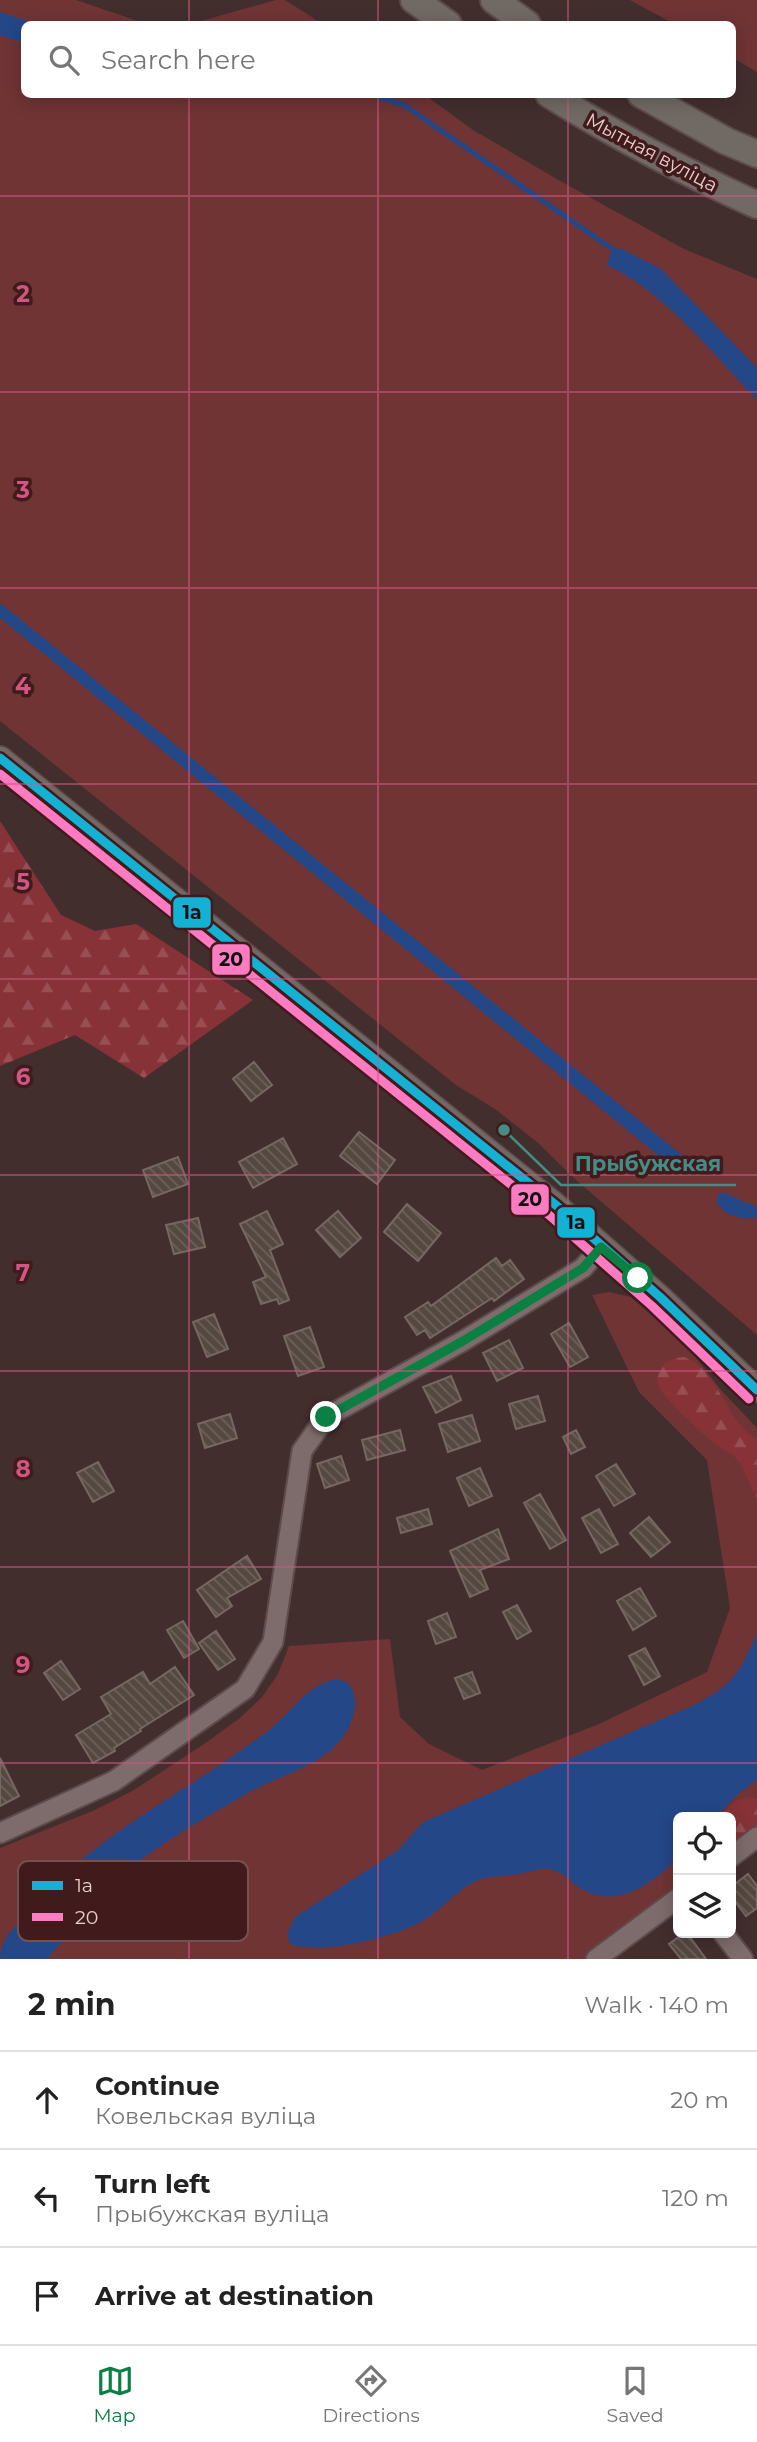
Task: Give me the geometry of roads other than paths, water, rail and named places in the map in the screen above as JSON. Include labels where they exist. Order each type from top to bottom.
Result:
[{"type":"highway","points":[[414,0],[444,21]]},
{"type":"highway","points":[[494,0],[523,21]]},
{"type":"highway","name":"Мытная вуліца","points":[[555,98],[609,132],[680,170],[757,205]]},
{"type":"highway","points":[[648,98],[726,141],[757,154]]},
{"type":"main road","points":[[0,758],[557,1206],[660,1297],[757,1390]]},
{"type":"street","points":[[0,1833],[114,1781],[245,1689],[273,1642],[302,1451],[326,1417],[463,1341],[583,1268],[601,1247]]},
{"type":"street","points":[[736,1853],[757,1837]]},
{"type":"street","points":[[596,1959],[673,1902]]},
{"type":"street","points":[[727,1938],[743,1959]]},
{"type":"water","points":[[0,12],[27,21],[21,21],[21,42],[0,35]]},
{"type":"water","points":[[620,248],[661,269],[757,368],[757,400],[669,308],[629,277],[607,265],[610,254]]},
{"type":"water","points":[[0,603],[688,1160],[694,1167],[692,1175],[681,1174],[0,618]]},
{"type":"water","points":[[720,1193],[757,1205],[757,1218],[728,1213],[716,1201]]},
{"type":"water","points":[[757,1633],[757,1780],[739,1793],[721,1812],[673,1812],[673,1862],[646,1884],[634,1891],[608,1897],[580,1888],[562,1874],[549,1869],[485,1878],[461,1890],[424,1920],[396,1933],[358,1943],[320,1948],[290,1944],[287,1934],[295,1917],[398,1850],[423,1822],[706,1699],[726,1685],[745,1659]]},
{"type":"water","points":[[336,1679],[347,1682],[354,1694],[355,1706],[346,1732],[324,1755],[234,1801],[139,1861],[80,1861],[128,1825],[262,1735],[304,1696]]},
{"type":"water","points":[[18,1923],[18,1941],[62,1941],[47,1959],[0,1959],[2,1947]]},
{"type":"waterway","points":[[382,98],[404,105],[621,255]]},
{"type":"place","name":"Прыбужская","points":[[504,1130]]}]
